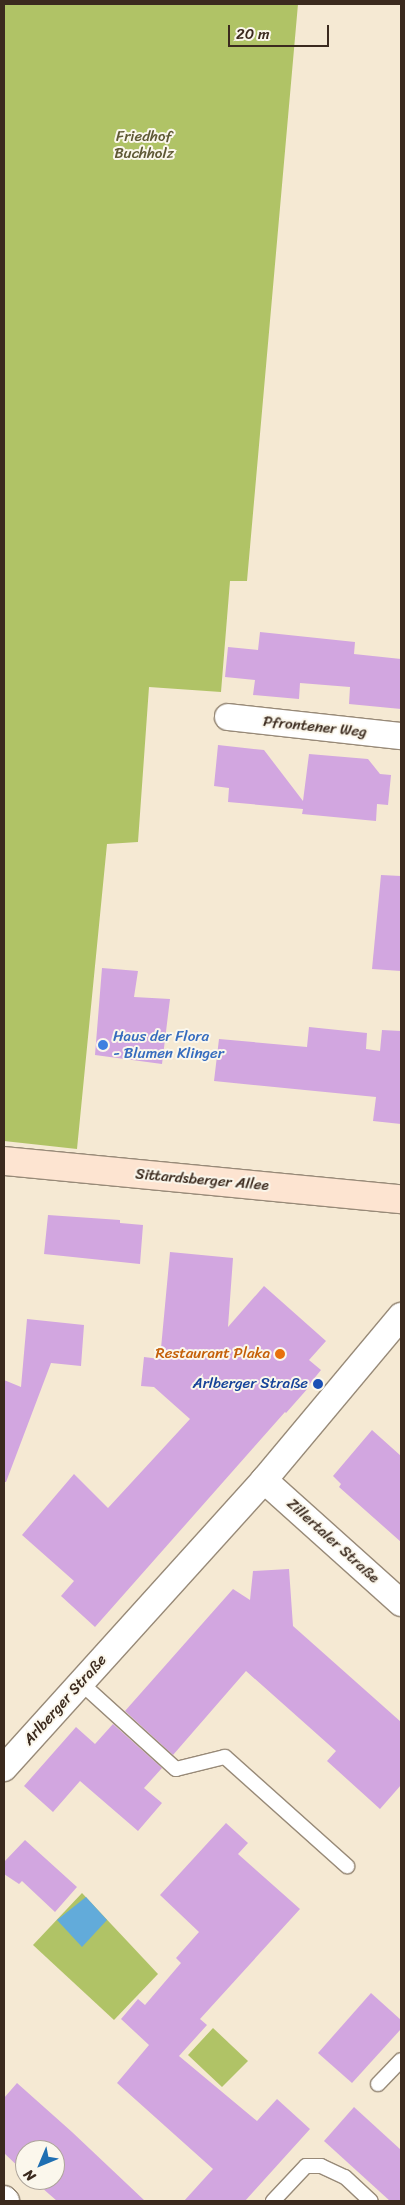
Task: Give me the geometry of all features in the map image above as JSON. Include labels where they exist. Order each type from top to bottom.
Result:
[{"type":"main road","name":"Sittardsberger Allee","points":[[4,1161],[401,1199]]},
{"type":"street","name":"Pfrontener Weg","points":[[228,717],[401,736]]},
{"type":"street","name":"Arlberger Straße","points":[[4,1768],[264,1480],[401,1316]]},
{"type":"street","name":"Zillertaler Straße","points":[[264,1480],[401,1603]]},
{"type":"lane","points":[[81,1683],[176,1769],[225,1757],[347,1866]]},
{"type":"lane","points":[[378,2084],[401,2060]]},
{"type":"lane","points":[[273,2201],[306,2166],[321,2166],[345,2177],[370,2201]]},
{"type":"green space","name":"Friedhof Buchholz","points":[[4,4],[298,4],[247,581],[230,581],[221,692],[149,687],[138,842],[107,844],[77,1149],[4,1141]]},
{"type":"green space","points":[[82,1893],[158,1974],[114,2020],[33,1945]]},
{"type":"green space","points":[[213,2028],[248,2061],[222,2087],[188,2055]]},
{"type":"water","points":[[86,1897],[107,1920],[82,1947],[57,1920]]},
{"type":"building","points":[[260,632],[355,642],[354,654],[401,659],[401,709],[349,704],[350,687],[300,683],[299,699],[253,695],[255,680],[225,677],[228,647],[258,650]]},
{"type":"building","points":[[218,745],[264,750],[303,801],[309,754],[368,759],[380,774],[391,775],[388,805],[377,804],[376,821],[302,814],[303,809],[228,802],[229,788],[214,786]]},
{"type":"building","points":[[381,875],[401,876],[401,971],[372,969]]},
{"type":"building","points":[[102,968],[138,971],[134,997],[170,999],[162,1064],[95,1055]]},
{"type":"building","points":[[309,1027],[367,1033],[366,1049],[380,1051],[382,1030],[401,1031],[401,1124],[373,1121],[376,1097],[214,1081],[219,1039],[307,1047]]},
{"type":"building","points":[[48,1215],[120,1220],[120,1223],[143,1225],[140,1264],[44,1254]]},
{"type":"building","points":[[170,1252],[233,1258],[228,1327],[264,1286],[326,1341],[309,1360],[321,1370],[309,1387],[95,1627],[61,1596],[74,1581],[22,1535],[74,1474],[108,1508],[190,1419],[154,1387],[141,1386],[144,1357],[160,1359]]},
{"type":"building","points":[[27,1319],[84,1325],[81,1366],[51,1363],[6,1482],[4,1482],[4,1380],[21,1387]]},
{"type":"building","points":[[372,1430],[401,1456],[401,1542],[339,1487],[341,1484],[333,1476]]},
{"type":"building","points":[[289,1569],[293,1626],[401,1722],[401,1785],[380,1809],[327,1761],[336,1751],[246,1671],[173,1755],[125,1711],[233,1589],[250,1600],[253,1571]]},
{"type":"building","points":[[113,1724],[162,1768],[144,1788],[162,1803],[138,1831],[80,1781],[53,1812],[24,1786],[76,1727],[95,1744]]},
{"type":"building","points":[[226,1823],[248,1843],[238,1854],[300,1909],[200,2019],[207,2025],[179,2056],[257,2121],[277,2099],[310,2129],[245,2201],[184,2201],[213,2169],[117,2083],[149,2045],[121,2019],[138,1999],[145,2005],[181,1963],[176,1958],[199,1932],[160,1895]]},
{"type":"building","points":[[25,1840],[77,1887],[55,1912],[22,1881],[19,1884],[4,1874],[4,1862]]},
{"type":"building","points":[[371,1993],[401,2020],[401,2029],[352,2083],[318,2053]]},
{"type":"building","points":[[17,2083],[145,2201],[57,2201],[44,2190],[65,2190],[65,2140],[15,2140],[15,2163],[4,2153],[4,2098]]},
{"type":"building","points":[[354,2107],[401,2150],[401,2201],[390,2201],[324,2141]]},
{"type":"place","name":"Haus der Flora - Blumen Klinger","points":[[103,1045]]},
{"type":"place","name":"Restaurant Plaka","points":[[280,1354]]},
{"type":"place","name":"Arlberger Straße","points":[[318,1384]]}]
